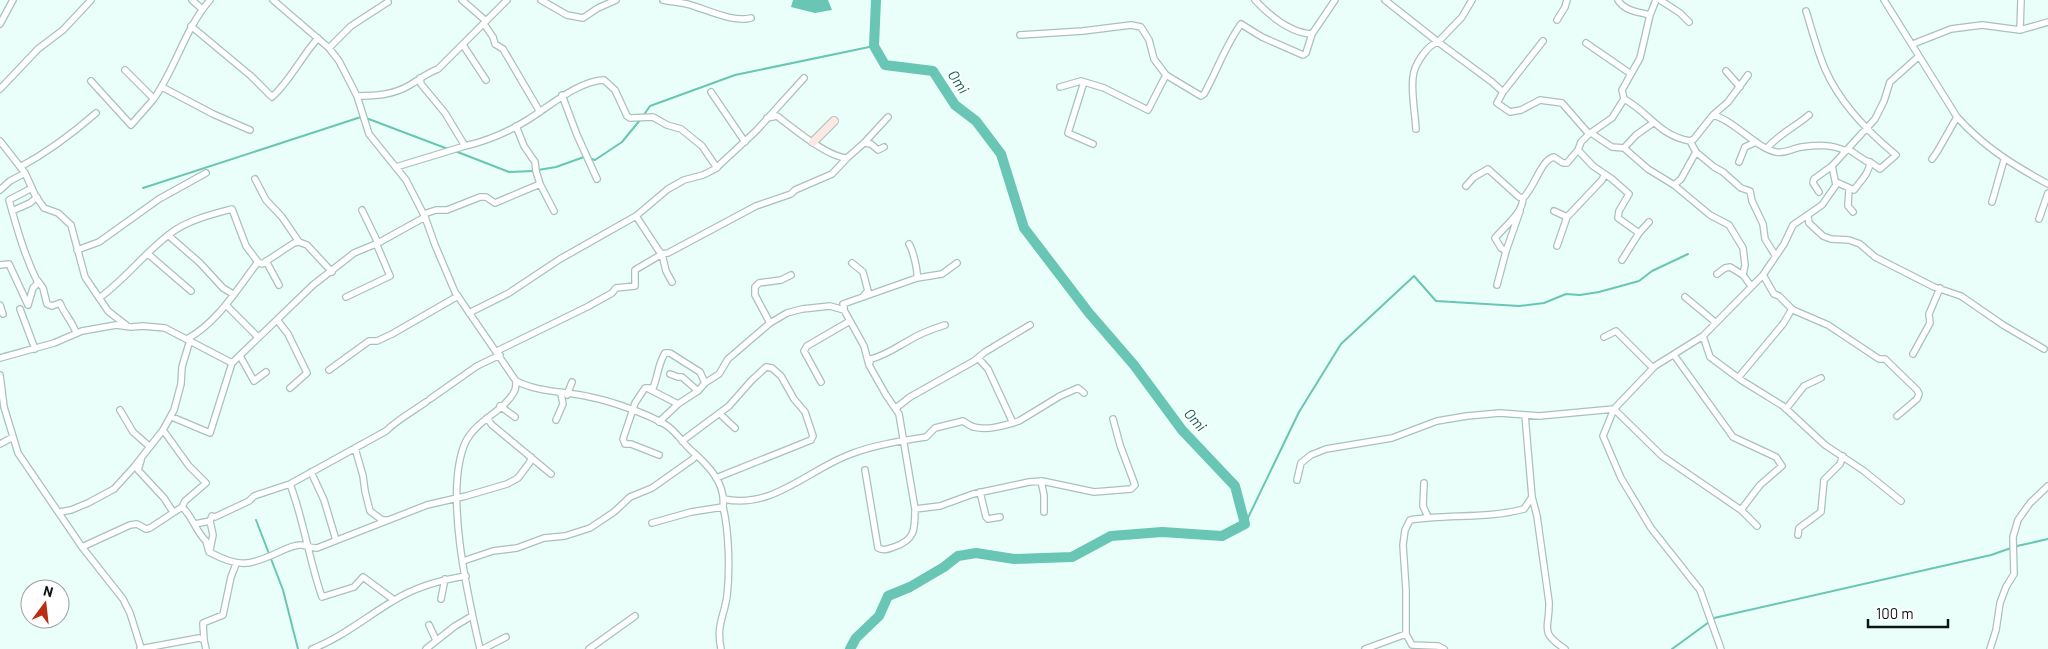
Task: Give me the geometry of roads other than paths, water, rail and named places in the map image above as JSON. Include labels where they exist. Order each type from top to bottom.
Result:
[{"type":"street","points":[[0,24],[13,0]]},
{"type":"street","points":[[0,89],[38,49],[63,30],[91,0]]},
{"type":"street","points":[[192,0],[202,9]]},
{"type":"street","points":[[91,81],[131,124],[162,87],[191,26],[210,0]]},
{"type":"street","points":[[272,0],[329,48],[351,81],[369,134],[406,180],[425,216],[441,260],[458,296],[516,381],[527,386],[564,394],[590,397],[634,411],[659,422],[667,426],[711,469],[724,499],[723,507],[726,529],[727,596],[719,621],[718,636],[721,649]]},
{"type":"street","points":[[462,0],[485,23],[495,44],[503,49],[540,112]]},
{"type":"street","points":[[357,96],[379,96],[397,91],[438,69],[507,0]]},
{"type":"street","points":[[541,0],[577,18],[590,15],[612,0]]},
{"type":"street","points":[[663,0],[688,4],[722,16],[743,20],[751,18]]},
{"type":"street","points":[[1254,0],[1288,26],[1300,32],[1312,34]]},
{"type":"street","points":[[1020,35],[1083,31],[1131,25],[1141,27],[1149,40],[1154,59],[1166,75],[1201,96],[1204,94],[1219,65],[1224,49],[1241,24],[1262,37],[1302,55],[1306,53],[1312,34],[1335,0]]},
{"type":"street","points":[[1385,0],[1503,92]]},
{"type":"street","points":[[1557,20],[1567,0]]},
{"type":"street","points":[[1618,0],[1626,8],[1650,15]]},
{"type":"street","points":[[1689,22],[1680,13],[1658,0],[1650,15],[1640,58],[1622,90],[1624,99],[1645,113],[1653,123],[1676,138],[1690,141],[1696,152],[1741,188],[1750,191],[1752,201],[1763,224],[1765,239],[1776,255]]},
{"type":"street","points":[[1884,0],[1957,117],[1971,133],[2004,160],[2048,184]]},
{"type":"street","points":[[2020,30],[2021,0]]},
{"type":"street","points":[[1416,129],[1413,76],[1421,57],[1462,17],[1470,1]]},
{"type":"street","points":[[329,48],[351,26],[388,2]]},
{"type":"street","points":[[1713,115],[1740,128],[1756,142],[1774,152],[1780,153],[1803,146],[1816,147],[1827,144],[1847,150],[1880,169],[1896,155],[1867,128],[1835,87],[1826,70],[1806,11]]},
{"type":"street","points":[[1913,44],[1951,29],[1972,25],[2020,30],[2048,22]]},
{"type":"street","points":[[191,26],[251,76],[272,97],[285,85],[318,38]]},
{"type":"street","points":[[1543,41],[1503,92],[1497,103],[1510,112],[1522,110],[1540,100],[1562,103],[1590,134],[1612,147],[1624,148],[1648,169],[1674,185],[1710,215],[1729,225],[1743,248],[1745,265],[1743,275]]},
{"type":"street","points":[[1586,43],[1631,74]]},
{"type":"street","points":[[463,44],[486,80]]},
{"type":"street","points":[[1819,192],[1813,183],[1814,179],[1832,166],[1875,119],[1884,101],[1890,82],[1918,57]]},
{"type":"street","points":[[125,70],[153,100]]},
{"type":"street","points":[[1726,71],[1740,87]]},
{"type":"street","points":[[1060,87],[1084,82],[1104,88],[1148,110],[1166,75]]},
{"type":"street","points":[[1690,141],[1713,115],[1728,102],[1748,75]]},
{"type":"street","points":[[420,78],[421,84],[445,114],[465,146]]},
{"type":"street","points":[[469,313],[508,293],[560,259],[636,216],[668,190],[684,180],[703,175],[717,168],[745,142],[804,78]]},
{"type":"street","points":[[396,166],[479,142],[516,126],[540,112],[562,95],[604,80],[615,90],[627,116],[630,118],[653,117],[667,125],[681,129],[702,146],[717,168]]},
{"type":"street","points":[[1084,82],[1068,132],[1093,144]]},
{"type":"street","points":[[162,87],[213,114],[250,130]]},
{"type":"street","points":[[711,92],[745,142]]},
{"type":"street","points":[[562,95],[577,135],[597,179]]},
{"type":"street","points":[[1506,251],[1501,248],[1495,238],[1504,230],[1531,189],[1542,167],[1548,160],[1554,157],[1563,164],[1567,163],[1578,150],[1581,142],[1612,118],[1624,99]]},
{"type":"street","points":[[20,166],[47,152],[75,132],[96,113]]},
{"type":"street","points":[[1766,148],[1809,115]]},
{"type":"street","points":[[767,118],[777,116],[805,139],[840,158],[847,158]]},
{"type":"street","points":[[209,552],[214,535],[210,521],[212,516],[216,517],[249,501],[254,496],[290,484],[394,426],[402,417],[498,353],[587,307],[612,293],[616,288],[635,286],[635,270],[662,254],[685,246],[717,225],[756,206],[786,196],[795,190],[832,174],[888,117]]},
{"type":"street","points":[[1932,159],[1957,117]]},
{"type":"street","points":[[813,142],[834,122]]},
{"type":"street","points":[[1624,148],[1636,135],[1653,123]]},
{"type":"street","points":[[516,126],[524,146],[535,162],[540,184],[554,211]]},
{"type":"street","points":[[0,141],[25,173],[44,208],[58,213],[71,225],[85,277],[108,311],[131,327],[165,328],[232,364]]},
{"type":"street","points":[[1739,162],[1745,147],[1756,142]]},
{"type":"street","points":[[864,143],[871,144],[878,150],[884,147]]},
{"type":"street","points":[[1578,150],[1593,166],[1628,192],[1628,199],[1619,211],[1618,218],[1639,233]]},
{"type":"street","points":[[1674,185],[1683,175],[1696,152]]},
{"type":"street","points":[[1992,202],[2004,160]]},
{"type":"street","points":[[1836,182],[1849,190],[1854,190],[1864,180],[1870,162]]},
{"type":"street","points":[[1721,649],[1700,590],[1651,528],[1621,478],[1603,436],[1614,409],[1653,368],[1703,336],[1763,275],[1794,226],[1822,205],[1836,185],[1832,166]]},
{"type":"street","points":[[1466,186],[1474,177],[1488,169],[1523,201]]},
{"type":"street","points":[[0,190],[10,181],[25,173]]},
{"type":"street","points":[[77,250],[99,242],[159,199],[206,173]]},
{"type":"street","points":[[1557,246],[1567,218],[1602,180],[1605,174]]},
{"type":"street","points":[[255,179],[266,200],[282,216],[299,242]]},
{"type":"street","points":[[172,417],[210,433],[232,364],[313,285],[332,272],[354,252],[377,243],[436,210],[447,210],[480,197],[486,197],[495,203],[540,184]]},
{"type":"street","points":[[0,265],[9,264],[28,305],[33,288],[38,283],[25,257],[10,199],[32,188]]},
{"type":"street","points":[[1849,190],[1848,206],[1853,212]]},
{"type":"street","points":[[2039,219],[2048,193]]},
{"type":"street","points":[[12,211],[30,204],[37,197]]},
{"type":"street","points":[[1497,285],[1523,201]]},
{"type":"street","points":[[99,298],[111,290],[168,235],[182,227],[232,209],[246,246],[258,262],[262,264],[294,243],[299,242],[307,245],[332,272]]},
{"type":"street","points":[[346,297],[390,276],[362,210]]},
{"type":"street","points":[[1554,211],[1567,218]]},
{"type":"street","points":[[636,216],[654,245],[662,254],[666,270],[672,282]]},
{"type":"street","points":[[1808,216],[1809,222],[1823,236],[1831,239],[1849,240],[1860,244],[1875,258],[1961,296],[2002,325],[2044,349]]},
{"type":"street","points":[[1622,260],[1639,233],[1649,222]]},
{"type":"street","points":[[168,235],[200,262],[224,288],[233,294]]},
{"type":"street","points":[[909,244],[914,251],[913,259],[918,272],[917,278]]},
{"type":"street","points":[[148,254],[192,291]]},
{"type":"street","points":[[266,261],[279,285]]},
{"type":"street","points":[[60,512],[72,510],[114,489],[141,458],[163,430],[174,410],[189,340],[200,332],[226,305],[258,262]]},
{"type":"street","points":[[852,263],[863,272],[865,277],[868,291],[863,297]]},
{"type":"street","points":[[659,422],[678,404],[719,374],[728,359],[770,323],[787,313],[802,309],[844,307],[863,297],[917,278],[942,274],[957,263]]},
{"type":"street","points":[[1717,274],[1730,267],[1743,275],[1751,286]]},
{"type":"street","points":[[770,323],[755,295],[755,287],[759,283],[781,280],[791,275]]},
{"type":"street","points":[[1763,275],[1774,294],[1779,296],[1792,309],[1828,325],[1879,359],[1889,362],[1919,394],[1917,400],[1896,416]]},
{"type":"street","points":[[35,277],[43,288],[47,304],[52,306],[60,303],[74,326],[76,333]]},
{"type":"street","points":[[1913,354],[1930,323],[1929,314],[1940,288]]},
{"type":"street","points":[[329,370],[369,342],[377,341],[392,334],[458,296]]},
{"type":"street","points":[[1685,297],[1715,322]]},
{"type":"street","points":[[0,305],[3,314]]},
{"type":"street","points":[[226,305],[258,337]]},
{"type":"street","points":[[844,307],[864,346],[869,365],[899,414],[915,510],[915,525],[908,540],[903,544],[885,550],[878,548],[865,470]]},
{"type":"street","points":[[20,309],[35,349]]},
{"type":"street","points":[[1738,378],[1783,324],[1792,309]]},
{"type":"street","points":[[278,321],[288,334],[307,373],[290,388]]},
{"type":"street","points":[[822,382],[804,351],[807,346],[850,321]]},
{"type":"street","points":[[0,358],[35,349],[76,333],[116,325],[126,325]]},
{"type":"street","points":[[869,365],[871,359],[894,350],[928,330],[945,325]]},
{"type":"street","points":[[896,408],[910,397],[978,358],[1030,325]]},
{"type":"street","points":[[1604,337],[1616,331],[1653,368]]},
{"type":"street","points":[[1703,336],[1710,357],[1738,378],[1786,408],[1825,444],[1902,500]]},
{"type":"street","points":[[659,455],[631,444],[625,444],[623,439],[634,411],[635,403],[645,388],[653,388],[658,377],[661,359],[665,353],[670,353],[700,372],[705,383]]},
{"type":"street","points":[[1674,355],[1733,437],[1776,457],[1782,466],[1760,485],[1741,510]]},
{"type":"street","points":[[240,356],[254,380],[266,372]]},
{"type":"street","points":[[978,358],[988,369],[1013,423]]},
{"type":"street","points":[[682,377],[687,364]]},
{"type":"street","points":[[682,441],[720,414],[766,367],[772,368],[781,376],[794,399],[805,412],[812,436],[811,440],[716,478]]},
{"type":"street","points":[[670,374],[678,378],[682,377],[698,391]]},
{"type":"street","points":[[0,375],[4,407],[18,453],[60,512],[82,547],[122,599],[130,613],[141,649],[199,638],[204,640]]},
{"type":"street","points":[[1786,408],[1804,386],[1821,378]]},
{"type":"street","points":[[514,392],[516,381]]},
{"type":"street","points":[[556,420],[563,404],[564,394],[572,382]]},
{"type":"street","points":[[506,637],[481,649],[472,616],[463,561],[455,499],[456,484],[466,442],[477,427],[514,392],[527,386]]},
{"type":"street","points":[[724,499],[737,502],[758,499],[790,486],[851,453],[903,440],[926,437],[935,428],[963,421],[974,427],[990,428],[1013,423],[1078,388],[1084,393]]},
{"type":"street","points":[[649,389],[678,404]]},
{"type":"street","points":[[500,406],[515,417]]},
{"type":"street","points":[[1297,480],[1301,463],[1311,455],[1326,449],[1392,438],[1437,421],[1500,413],[1539,416],[1614,409],[1662,456],[1741,510],[1757,526]]},
{"type":"street","points":[[120,410],[133,432],[149,446]]},
{"type":"street","points":[[720,414],[735,428]]},
{"type":"street","points":[[1526,415],[1532,497],[1538,516],[1549,602],[1546,627],[1550,638],[1565,649]]},
{"type":"street","points":[[487,418],[492,425],[551,474]]},
{"type":"street","points":[[915,510],[940,506],[980,492],[1041,481],[1094,492],[1131,489],[1135,485],[1133,476],[1120,445],[1113,420]]},
{"type":"street","points":[[82,547],[130,525],[137,524],[146,529],[150,528],[182,507],[185,501],[206,483],[189,466],[163,430]]},
{"type":"street","points":[[0,444],[13,437]]},
{"type":"street","points":[[355,448],[370,511],[382,520],[388,520]]},
{"type":"street","points":[[463,561],[493,551],[517,548],[544,538],[565,536],[590,528],[614,512],[630,497],[652,488],[696,455]]},
{"type":"street","points":[[1798,535],[1799,528],[1821,512],[1824,480],[1840,464],[1843,456]]},
{"type":"street","points":[[209,552],[236,564],[246,564],[291,547],[303,545],[307,548],[317,548],[427,505],[455,499],[512,481],[518,478],[532,457]]},
{"type":"street","points":[[141,458],[138,470],[164,498],[173,512]]},
{"type":"street","points":[[311,472],[324,500],[336,540]]},
{"type":"street","points":[[1041,481],[1044,495],[1044,512]]},
{"type":"street","points":[[1424,483],[1423,506],[1428,517]]},
{"type":"street","points":[[290,484],[300,509],[307,548],[322,598],[354,587],[363,577],[394,600]]},
{"type":"street","points":[[1990,649],[1996,630],[2000,603],[2006,587],[2014,574],[2013,537],[2018,520],[2030,503],[2048,486]]},
{"type":"street","points":[[980,492],[986,517],[988,519],[1000,517]]},
{"type":"street","points":[[1444,649],[1438,646],[1412,645],[1406,634],[1406,590],[1402,545],[1405,530],[1410,520],[1428,517],[1505,514],[1524,509],[1532,497]]},
{"type":"street","points":[[182,507],[196,524],[201,538],[206,541],[209,552]]},
{"type":"street","points":[[652,523],[691,512],[723,507]]},
{"type":"street","points":[[196,524],[210,521]]},
{"type":"street","points":[[206,649],[203,624],[223,615],[231,577],[236,564]]},
{"type":"street","points":[[312,649],[357,624],[394,600],[424,585],[466,576]]},
{"type":"street","points":[[441,599],[445,579]]},
{"type":"street","points":[[426,649],[472,616]]},
{"type":"street","points":[[589,649],[635,616]]},
{"type":"street","points":[[429,625],[436,640]]},
{"type":"street","points":[[1365,649],[1406,634]]},
{"type":"waterway","name":"Omi","points":[[850,649],[856,638],[879,616],[888,596],[910,587],[944,567],[958,556],[976,553],[1014,559],[1072,557],[1111,536],[1162,532],[1222,536],[1245,524],[1235,486],[1182,430],[1134,365],[1089,313],[1024,228],[1001,154],[976,121],[955,105],[933,71],[885,65],[874,46],[876,0]]},
{"type":"waterway","points":[[643,116],[650,106],[735,75],[874,46]]},
{"type":"waterway","points":[[143,188],[361,117]]},
{"type":"waterway","points":[[366,118],[448,149]]},
{"type":"waterway","points":[[589,158],[595,160],[622,142],[640,120]]},
{"type":"waterway","points":[[455,151],[509,172],[534,171]]},
{"type":"waterway","points":[[538,170],[556,167],[584,157]]},
{"type":"waterway","points":[[1245,524],[1299,412],[1341,344],[1414,276],[1436,301],[1519,306],[1544,303],[1566,294],[1580,295],[1599,292],[1639,281],[1652,271],[1688,254]]},
{"type":"waterway","points":[[256,520],[283,590],[298,649]]},
{"type":"waterway","points":[[1714,618],[1991,555],[2017,546],[2048,539]]},
{"type":"waterway","points":[[1672,649],[1709,622]]}]
